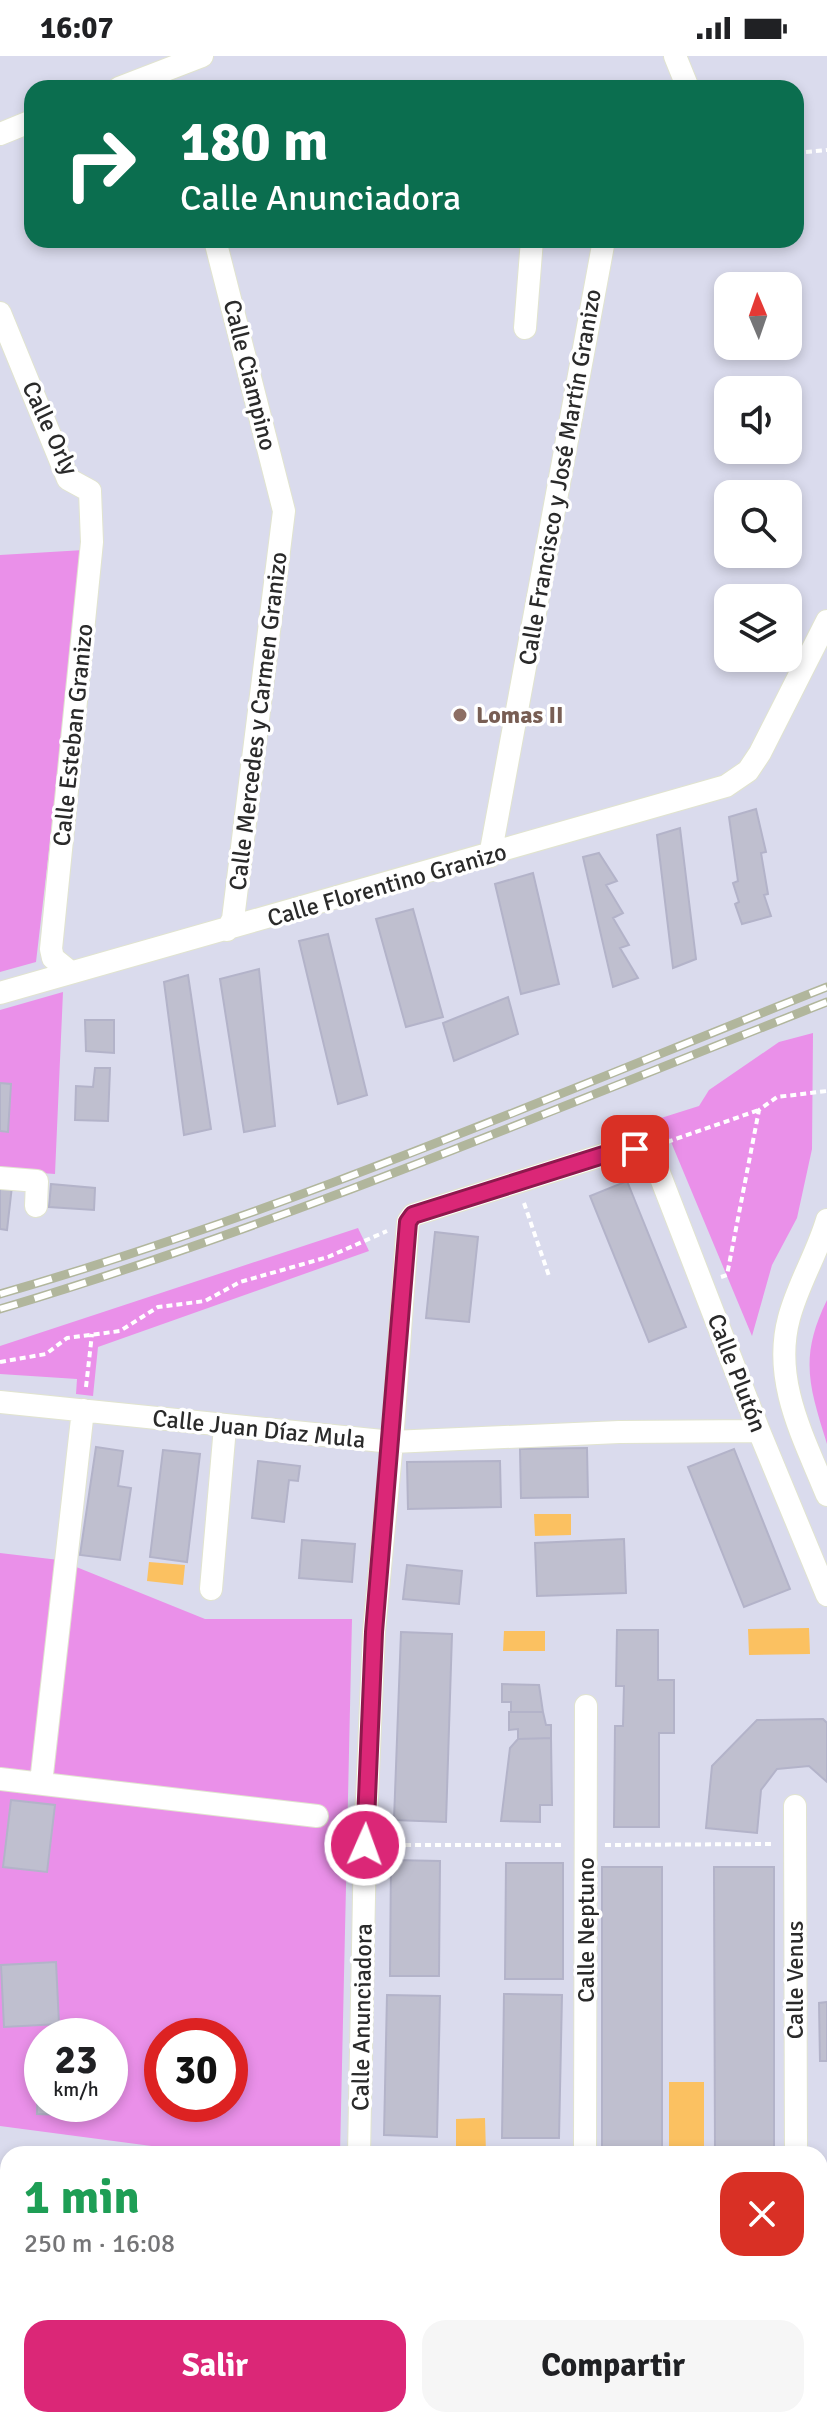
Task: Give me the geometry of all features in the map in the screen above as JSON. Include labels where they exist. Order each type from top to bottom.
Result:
[{"type":"street","points":[[143,80],[202,56]]},
{"type":"street","points":[[675,56],[685,80]]},
{"type":"street","points":[[0,134],[24,124]]},
{"type":"street","name":"Calle Ciampino","points":[[217,248],[284,511]]},
{"type":"street","points":[[525,328],[531,248]]},
{"type":"street","name":"Calle Francisco y José Martín Granizo","points":[[490,856],[603,248]]},
{"type":"street","name":"Calle Orly","points":[[0,313],[68,479],[90,491]]},
{"type":"street","name":"Calle Esteban Granizo","points":[[69,971],[53,958],[51,949],[92,542],[90,491]]},
{"type":"street","name":"Calle Mercedes y Carmen Granizo","points":[[227,930],[233,919],[284,511]]},
{"type":"street","name":"Calle Florentino Granizo","points":[[0,993],[69,971],[490,856],[726,786],[748,771],[760,753],[827,621]]},
{"type":"street","points":[[408,1222],[413,1215],[616,1151],[657,1147]]},
{"type":"street","name":"Calle Plutón","points":[[657,1147],[654,1160],[759,1431],[827,1595]]},
{"type":"street","points":[[0,1178],[37,1181],[36,1206]]},
{"type":"street","points":[[827,1220],[785,1333],[784,1373],[794,1414],[827,1495]]},
{"type":"street","name":"Calle Anunciadora","points":[[359,2146],[365,1845],[374,1632],[408,1222]]},
{"type":"street","name":"Calle Juan Díaz Mula","points":[[0,1402],[392,1442],[619,1432],[759,1431]]},
{"type":"street","points":[[41,1783],[83,1410]]},
{"type":"street","points":[[211,1589],[225,1427]]},
{"type":"street","name":"Calle Neptuno","points":[[585,2146],[586,1706]]},
{"type":"street","points":[[0,1779],[317,1816]]},
{"type":"street","name":"Calle Venus","points":[[795,1806],[796,2146]]},
{"type":"path","points":[[804,152],[827,150]]},
{"type":"path","points":[[657,1147],[759,1110],[777,1097],[827,1091]]},
{"type":"path","points":[[704,1284],[727,1275],[759,1110]]},
{"type":"path","points":[[517,1182],[549,1276]]},
{"type":"path","points":[[0,1362],[46,1354],[67,1338],[120,1331],[158,1307],[205,1301],[240,1282],[328,1257],[408,1222]]},
{"type":"path","points":[[83,1410],[92,1334]]},
{"type":"shaded area","points":[[84,550],[36,962],[0,972],[0,555]]},
{"type":"shaded area","points":[[63,992],[55,1174],[0,1170],[0,1010]]},
{"type":"shaded area","points":[[813,1033],[812,1149],[797,1218],[772,1265],[752,1336],[661,1118],[699,1106],[709,1090],[779,1042]]},
{"type":"shaded area","points":[[358,1228],[369,1251],[98,1347],[93,1396],[76,1394],[77,1379],[0,1374],[0,1346]]},
{"type":"shaded area","points":[[827,1300],[827,1444],[815,1405],[810,1355],[818,1320]]},
{"type":"shaded area","points":[[534,1514],[571,1514],[571,1535],[535,1536]]},
{"type":"shaded area","points":[[0,1553],[59,1560],[205,1619],[352,1619],[340,2146],[151,2146],[0,2126]]},
{"type":"shaded area","points":[[149,1562],[185,1565],[183,1585],[147,1581]]},
{"type":"shaded area","points":[[809,1628],[810,1654],[749,1655],[748,1629]]},
{"type":"shaded area","points":[[504,1631],[545,1631],[545,1651],[503,1651]]},
{"type":"shaded area","points":[[669,2082],[704,2082],[704,2146],[669,2146]]},
{"type":"shaded area","points":[[485,2118],[486,2146],[456,2146],[456,2119]]},
{"type":"building","points":[[756,809],[766,852],[761,853],[768,894],[764,895],[771,916],[742,924],[735,904],[739,902],[733,883],[738,881],[729,817]]},
{"type":"building","points":[[680,828],[696,959],[673,968],[657,835]]},
{"type":"building","points":[[599,853],[617,881],[606,885],[623,913],[613,918],[629,945],[620,948],[638,978],[613,987],[583,857]]},
{"type":"building","points":[[533,873],[559,984],[521,994],[495,884]]},
{"type":"building","points":[[413,909],[443,1017],[406,1027],[376,919]]},
{"type":"building","points":[[328,934],[367,1095],[338,1104],[299,941]]},
{"type":"building","points":[[259,969],[275,1126],[244,1132],[220,979]]},
{"type":"building","points":[[188,975],[211,1129],[184,1135],[164,982]]},
{"type":"building","points":[[508,997],[518,1034],[454,1061],[443,1023]]},
{"type":"building","points":[[85,1020],[114,1020],[114,1053],[86,1051]]},
{"type":"building","points":[[95,1068],[110,1068],[108,1121],[75,1120],[76,1086],[93,1087]]},
{"type":"building","points":[[0,1083],[11,1084],[8,1132],[0,1131]]},
{"type":"building","points":[[627,1181],[686,1327],[649,1342],[590,1196]]},
{"type":"building","points":[[51,1184],[95,1188],[94,1210],[49,1207]]},
{"type":"building","points":[[0,1185],[12,1186],[7,1230],[0,1229]]},
{"type":"building","points":[[435,1232],[478,1237],[469,1322],[426,1318]]},
{"type":"building","points":[[96,1447],[123,1451],[118,1486],[131,1488],[120,1560],[80,1555]]},
{"type":"building","points":[[587,1448],[588,1497],[521,1498],[520,1449]]},
{"type":"building","points":[[734,1449],[790,1589],[744,1607],[688,1467]]},
{"type":"building","points":[[163,1450],[200,1454],[187,1562],[150,1557]]},
{"type":"building","points":[[258,1461],[300,1466],[298,1481],[289,1480],[284,1522],[252,1518]]},
{"type":"building","points":[[500,1461],[501,1507],[408,1509],[407,1462]]},
{"type":"building","points":[[624,1539],[626,1593],[537,1596],[535,1543]]},
{"type":"building","points":[[302,1540],[355,1544],[352,1582],[299,1578]]},
{"type":"building","points":[[407,1565],[462,1571],[459,1604],[403,1599]]},
{"type":"building","points":[[617,1630],[658,1630],[658,1680],[674,1680],[674,1733],[659,1733],[659,1827],[614,1827],[615,1726],[623,1726],[624,1686],[616,1686]]},
{"type":"building","points":[[401,1632],[452,1634],[446,1822],[394,1820]]},
{"type":"building","points":[[502,1684],[539,1685],[543,1712],[511,1712],[511,1702],[502,1702]]},
{"type":"building","points":[[509,1712],[543,1712],[546,1725],[551,1725],[551,1738],[518,1739],[518,1729],[509,1730]]},
{"type":"building","points":[[823,1719],[827,1723],[827,1782],[809,1766],[777,1769],[761,1790],[757,1833],[706,1828],[712,1766],[757,1720]]},
{"type":"building","points":[[551,1738],[552,1805],[540,1805],[540,1822],[501,1821],[510,1748],[518,1739]]},
{"type":"building","points":[[11,1800],[55,1805],[47,1872],[3,1867]]},
{"type":"building","points":[[391,1860],[440,1861],[439,1976],[390,1976]]},
{"type":"building","points":[[506,1863],[563,1863],[563,1979],[505,1979]]},
{"type":"building","points":[[602,1867],[662,1867],[662,2146],[602,2146]]},
{"type":"building","points":[[714,1867],[774,1867],[774,2146],[715,2146]]},
{"type":"building","points":[[56,1962],[59,2018],[24,2018],[24,2026],[4,2027],[1,1965]]},
{"type":"building","points":[[504,1994],[562,1995],[559,2138],[502,2138]]},
{"type":"building","points":[[387,1995],[440,1996],[437,2137],[384,2135]]},
{"type":"building","points":[[827,2002],[827,2061],[820,2061],[819,2003]]},
{"type":"railway","points":[[0,1294],[105,1262],[314,1190],[827,987]]},
{"type":"railway","points":[[0,1309],[210,1241],[313,1203],[827,1002]]},
{"type":"place","name":"Lomas II","points":[[460,715]]},
{"type":"route","points":[[365,1845],[374,1632],[408,1222],[413,1215],[616,1151],[635,1149]]}]
